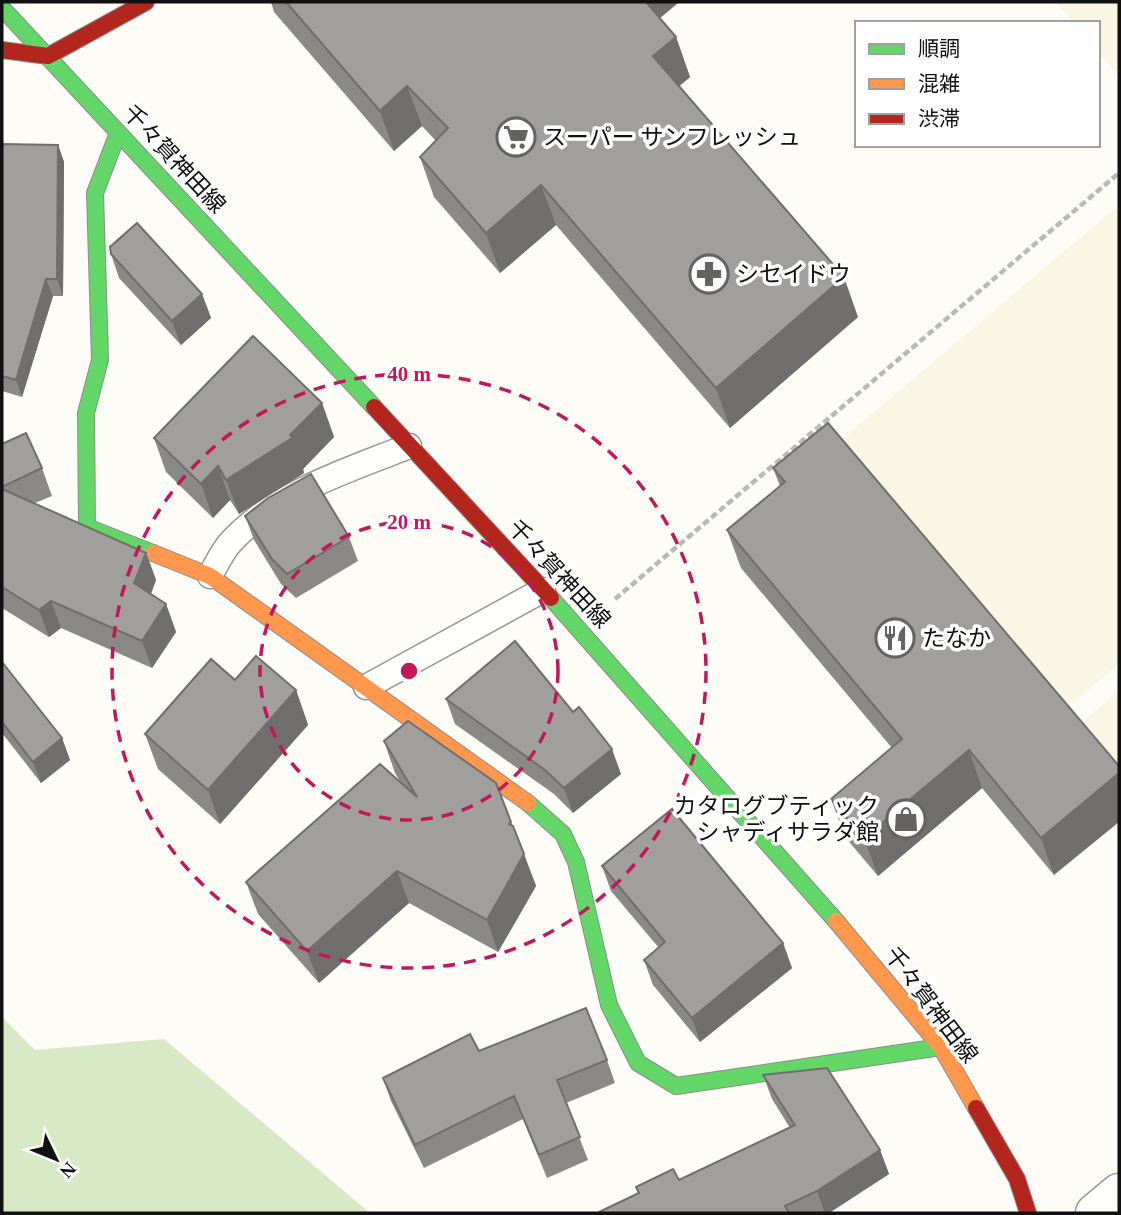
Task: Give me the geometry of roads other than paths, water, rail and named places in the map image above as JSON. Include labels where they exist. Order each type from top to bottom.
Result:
[{"type":"street","points":[[2,50],[48,57],[143,3]]},
{"type":"street","name":"千々賀神田線","points":[[2,8],[580,629],[859,947],[941,1047],[1017,1180],[1028,1213]]},
{"type":"street","points":[[118,133],[95,193],[100,360],[86,413],[87,527],[210,576],[541,812],[563,834],[576,862],[609,1005],[638,1063],[676,1086],[941,1047]]},
{"type":"street","points":[[1095,1213],[1119,1193]]},
{"type":"lane","points":[[210,576],[228,545],[262,513],[309,487],[409,446]]},
{"type":"lane","points":[[366,687],[543,590]]},
{"type":"place","name":"スーパー サンフレッシュ","points":[[516,137]]},
{"type":"place","name":"シセイドウ","points":[[709,274]]},
{"type":"place","name":"たなか","points":[[895,638]]},
{"type":"place","name":"カタログブティック シャディサラダ館","points":[[906,819]]}]
